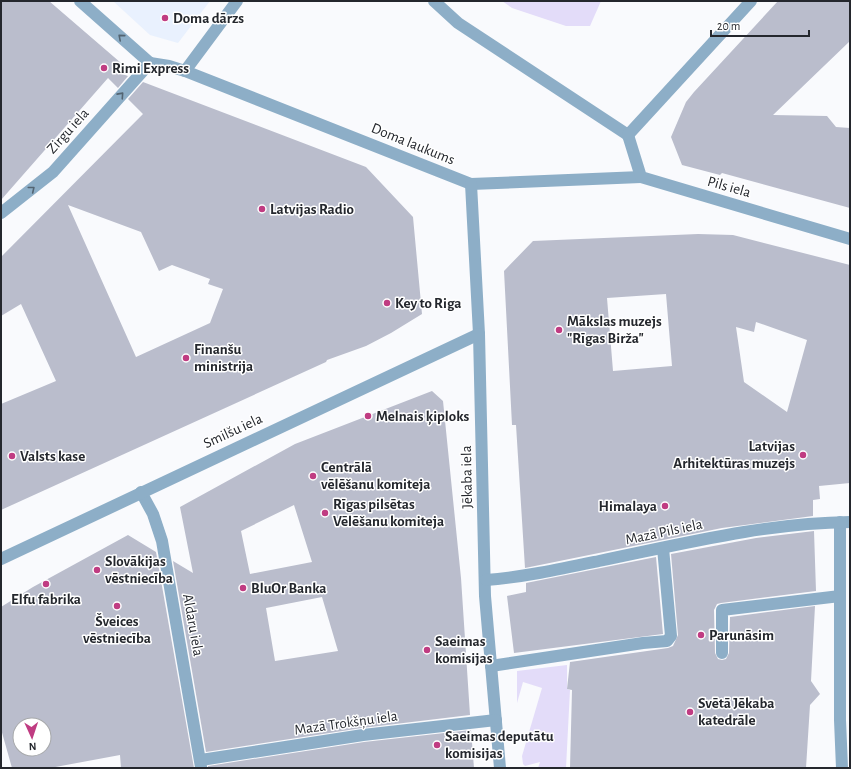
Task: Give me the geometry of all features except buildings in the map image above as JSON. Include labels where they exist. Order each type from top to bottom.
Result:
[{"type":"street","points":[[80,1],[150,63]]},
{"type":"street","points":[[184,71],[237,1]]},
{"type":"street","points":[[434,1],[458,23],[628,135],[641,177]]},
{"type":"street","points":[[628,135],[751,1]]},
{"type":"street","name":"Doma laukums","points":[[150,63],[169,66],[184,71],[471,184],[641,177]]},
{"type":"street","name":"Zirgu iela","points":[[1,213],[53,172],[150,63]]},
{"type":"street","name":"Pils iela","points":[[641,177],[850,239]]},
{"type":"street","name":"Jēkaba iela","points":[[471,184],[479,334],[486,580],[485,596],[500,768]]},
{"type":"street","name":"Smilšu iela","points":[[1,559],[479,334]]},
{"type":"street","name":"Aldaru iela","points":[[142,492],[153,514],[162,541],[201,764]]},
{"type":"street","points":[[842,768],[840,720],[840,596],[845,522]]},
{"type":"street","name":"Mazā Pils iela","points":[[486,580],[520,577],[785,525],[845,522]]},
{"type":"street","points":[[491,666],[642,643],[667,641],[671,636],[663,548]]},
{"type":"street","points":[[722,653],[722,610],[840,596]]},
{"type":"street","name":"Mazā Trokšņu iela","points":[[201,764],[363,736],[496,720]]},
{"type":"shaded area","name":"Doma dārzs","points":[[113,1],[210,1],[178,43],[150,35]]},
{"type":"shaded area","points":[[502,1],[601,1],[590,26],[566,26],[512,8]]},
{"type":"shaded area","points":[[567,665],[567,689],[570,690],[566,768],[538,768],[540,762],[525,766],[523,764],[522,756],[542,688],[523,682],[517,703],[517,671]]},
{"type":"place","name":"Doma dārzs","points":[[165,18]]},
{"type":"place","name":"Rimi Express","points":[[104,68]]},
{"type":"place","name":"Latvijas Radio","points":[[262,209]]},
{"type":"place","name":"Key to Riga","points":[[387,303]]},
{"type":"place","name":"Mākslas muzejs \"Rīgas Birža\"","points":[[559,330]]},
{"type":"place","name":"Finanšu ministrija","points":[[186,358]]},
{"type":"place","name":"Melnais ķiploks","points":[[368,416]]},
{"type":"place","name":"Latvijas Arhitektūras muzejs","points":[[803,455]]},
{"type":"place","name":"Valsts kase","points":[[12,456]]},
{"type":"place","name":"Centrālā vēlēšanu komiteja","points":[[313,476]]},
{"type":"place","name":"Himalaya","points":[[665,506]]},
{"type":"place","name":"Rīgas pilsētas Vēlēšanu komiteja","points":[[325,513]]},
{"type":"place","name":"Slovākijas vēstniecība","points":[[97,570]]},
{"type":"place","name":"Elfu fabrika","points":[[46,584]]},
{"type":"place","name":"BluOr Banka","points":[[243,588]]},
{"type":"place","name":"Šveices vēstniecība","points":[[117,606]]},
{"type":"place","name":"Parunāsim","points":[[701,635]]},
{"type":"place","name":"Saeimas komisijas","points":[[427,650]]},
{"type":"place","name":"Svētā Jēkaba katedrāle","points":[[690,712]]},
{"type":"place","name":"Saeimas deputātu komisijas","points":[[437,745]]}]
